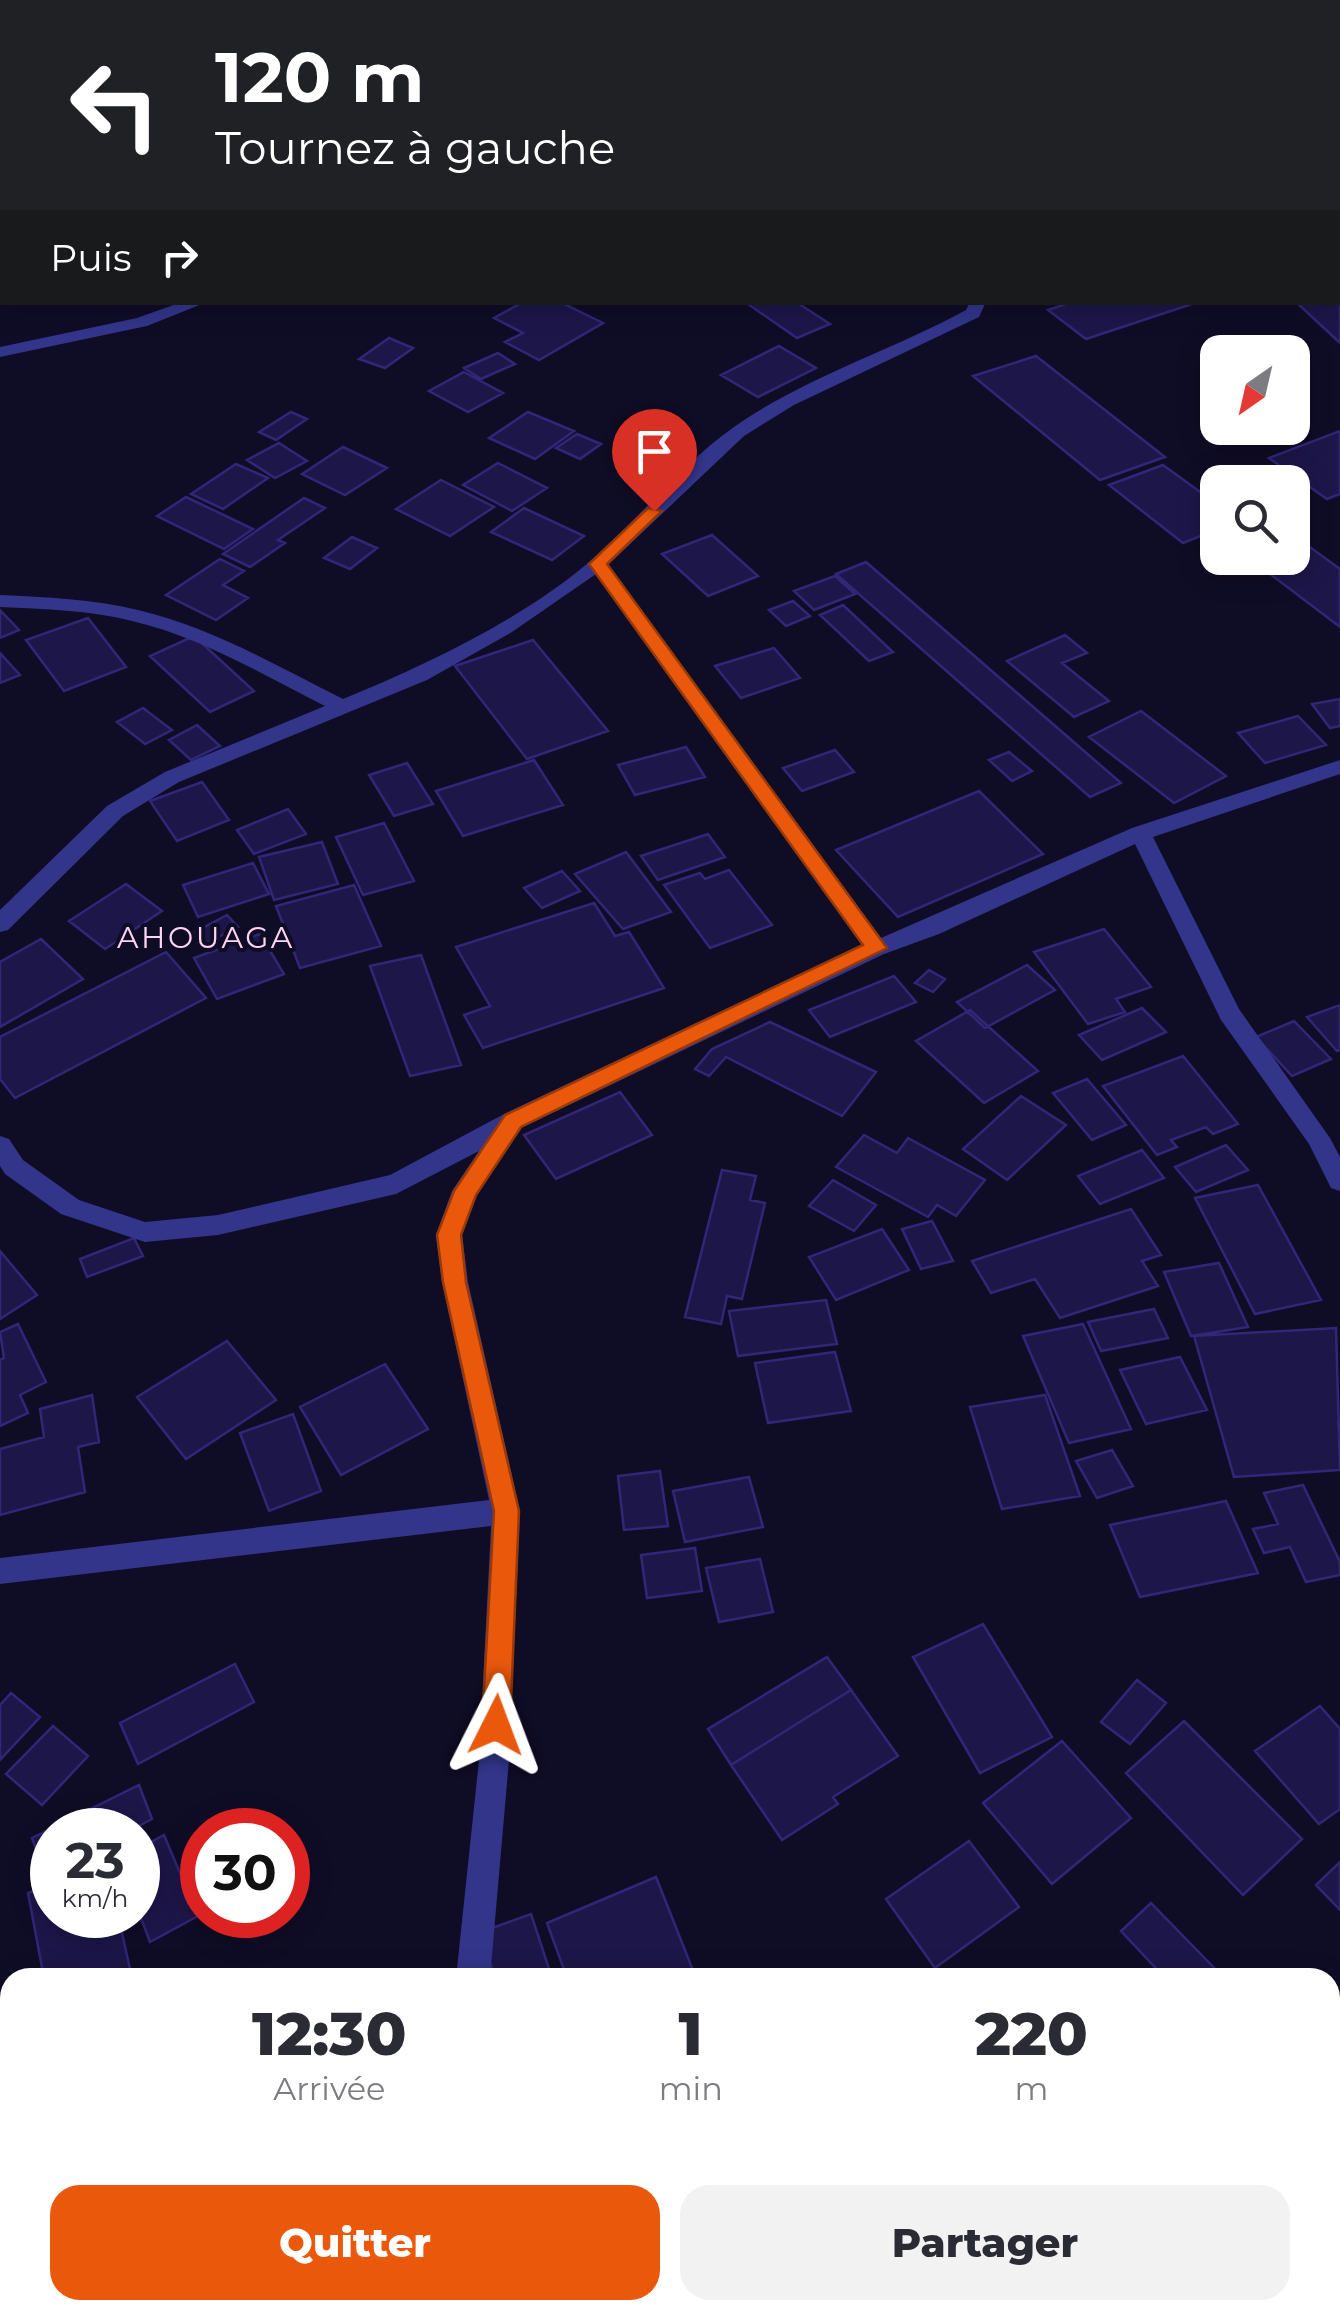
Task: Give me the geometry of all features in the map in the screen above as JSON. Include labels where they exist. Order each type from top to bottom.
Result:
[{"type":"street","points":[[119,305],[141,322]]},
{"type":"street","points":[[0,352],[141,322],[189,305]]},
{"type":"street","points":[[0,924],[115,811],[172,777],[420,675],[505,628],[598,564],[738,432],[788,401],[973,313],[977,305]]},
{"type":"street","points":[[598,564],[876,948]]},
{"type":"street","points":[[0,601],[68,603],[139,616],[203,638],[343,707]]},
{"type":"street","points":[[0,1146],[14,1166],[70,1207],[145,1232],[218,1225],[396,1184],[513,1121],[876,948],[931,928],[1140,832],[1340,768]]},
{"type":"street","points":[[1140,832],[1229,1014],[1318,1138],[1340,1182]]},
{"type":"street","points":[[475,1968],[494,1760],[506,1511],[454,1282],[449,1235],[465,1191],[513,1121]]},
{"type":"street","points":[[0,1571],[506,1511]]},
{"type":"building","points":[[518,305],[566,305],[603,323],[539,360],[505,342],[523,333],[494,318]]},
{"type":"building","points":[[749,305],[801,305],[830,324],[797,338]]},
{"type":"building","points":[[1063,305],[1189,305],[1086,339],[1048,310]]},
{"type":"building","points":[[1299,305],[1340,305],[1340,343]]},
{"type":"building","points":[[389,338],[413,348],[385,368],[359,359]]},
{"type":"building","points":[[779,346],[816,368],[758,397],[721,375]]},
{"type":"building","points":[[498,353],[515,364],[481,379],[464,368]]},
{"type":"building","points":[[1036,356],[1165,457],[1100,480],[973,376]]},
{"type":"building","points":[[464,372],[503,393],[468,412],[429,391]]},
{"type":"building","points":[[291,412],[307,419],[276,440],[259,432]]},
{"type":"building","points":[[528,412],[574,431],[535,459],[489,438]]},
{"type":"building","points":[[1340,431],[1340,494],[1327,499],[1310,487],[1310,465],[1279,465],[1269,458]]},
{"type":"building","points":[[577,434],[601,444],[580,459],[556,448]]},
{"type":"building","points":[[279,443],[307,461],[275,478],[247,460]]},
{"type":"building","points":[[343,447],[387,468],[345,495],[302,474]]},
{"type":"building","points":[[498,463],[547,488],[512,511],[463,485]]},
{"type":"building","points":[[236,464],[268,478],[223,509],[191,494]]},
{"type":"building","points":[[1163,465],[1200,492],[1200,536],[1183,543],[1109,485]]},
{"type":"building","points":[[441,480],[494,507],[450,536],[396,509]]},
{"type":"building","points":[[186,497],[253,529],[224,549],[157,516]]},
{"type":"building","points":[[304,498],[325,508],[278,540],[285,543],[250,567],[223,554]]},
{"type":"building","points":[[524,508],[584,536],[552,560],[491,532]]},
{"type":"building","points":[[712,535],[758,576],[708,596],[662,554]]},
{"type":"building","points":[[352,537],[377,548],[350,569],[324,558]]},
{"type":"building","points":[[1310,547],[1340,569],[1340,627],[1271,575],[1310,575]]},
{"type":"building","points":[[220,559],[244,571],[223,585],[248,598],[216,620],[166,595]]},
{"type":"building","points":[[866,562],[1121,783],[1090,797],[836,574]]},
{"type":"building","points":[[835,576],[855,594],[814,610],[794,591]]},
{"type":"building","points":[[793,601],[810,616],[786,626],[769,610]]},
{"type":"building","points":[[843,605],[893,652],[869,661],[820,615]]},
{"type":"building","points":[[0,610],[19,630],[0,638]]},
{"type":"building","points":[[88,618],[126,667],[64,691],[26,640]]},
{"type":"building","points":[[1065,635],[1087,653],[1062,663],[1109,701],[1074,717],[1007,661]]},
{"type":"building","points":[[194,636],[254,691],[210,712],[150,656]]},
{"type":"building","points":[[533,640],[608,731],[527,759],[455,666]]},
{"type":"building","points":[[774,648],[800,678],[741,698],[715,666]]},
{"type":"building","points":[[0,653],[20,675],[0,683]]},
{"type":"building","points":[[1340,699],[1340,726],[1330,728],[1312,704]]},
{"type":"building","points":[[143,708],[172,730],[145,744],[117,722]]},
{"type":"building","points":[[1141,711],[1226,776],[1174,803],[1089,737]]},
{"type":"building","points":[[1298,716],[1326,745],[1265,763],[1238,733]]},
{"type":"building","points":[[197,725],[220,746],[191,760],[169,740]]},
{"type":"building","points":[[686,747],[705,777],[635,795],[618,765]]},
{"type":"building","points":[[835,750],[854,772],[802,791],[783,768]]},
{"type":"building","points":[[1009,752],[1032,771],[1012,781],[989,760]]},
{"type":"building","points":[[534,760],[563,805],[463,836],[436,791]]},
{"type":"building","points":[[407,763],[433,804],[394,816],[369,775]]},
{"type":"building","points":[[202,782],[229,820],[177,841],[150,801]]},
{"type":"building","points":[[979,791],[1043,854],[898,917],[836,850]]},
{"type":"building","points":[[288,809],[306,834],[254,854],[237,830]]},
{"type":"building","points":[[384,823],[414,881],[363,895],[336,837]]},
{"type":"building","points":[[708,834],[725,857],[658,880],[641,856]]},
{"type":"building","points":[[322,842],[338,884],[274,900],[259,857]]},
{"type":"building","points":[[626,852],[671,912],[623,929],[575,874]]},
{"type":"building","points":[[253,863],[269,894],[198,917],[183,885]]},
{"type":"building","points":[[729,870],[772,925],[710,948],[664,885],[700,873],[705,879]]},
{"type":"building","points":[[562,871],[580,891],[542,908],[524,888]]},
{"type":"building","points":[[126,884],[162,911],[105,949],[69,921]]},
{"type":"building","points":[[354,885],[381,946],[300,968],[276,906]]},
{"type":"building","points":[[594,903],[615,936],[629,932],[664,988],[483,1048],[464,1015],[490,1006],[456,947]]},
{"type":"building","points":[[227,915],[238,927],[205,944],[193,933]]},
{"type":"building","points":[[1104,929],[1151,987],[1116,999],[1125,1012],[1088,1024],[1034,952]]},
{"type":"building","points":[[260,934],[284,974],[217,999],[194,958]]},
{"type":"building","points":[[41,939],[83,979],[0,1027],[0,962]]},
{"type":"building","points":[[166,952],[206,998],[15,1098],[0,1079],[0,1037]]},
{"type":"building","points":[[421,955],[461,1065],[410,1076],[370,966]]},
{"type":"building","points":[[1027,965],[1055,990],[985,1028],[957,1002]]},
{"type":"building","points":[[929,970],[945,979],[933,992],[915,983]]},
{"type":"building","points":[[894,976],[916,1002],[830,1037],[809,1010]]},
{"type":"building","points":[[1340,1005],[1340,1050],[1337,1051],[1307,1017]]},
{"type":"building","points":[[1142,1008],[1166,1032],[1102,1060],[1079,1035]]},
{"type":"building","points":[[970,1010],[1038,1071],[984,1103],[916,1041]]},
{"type":"building","points":[[1294,1021],[1331,1059],[1292,1076],[1256,1037]]},
{"type":"building","points":[[770,1022],[876,1072],[842,1116],[726,1057],[709,1076],[695,1069],[712,1049]]},
{"type":"building","points":[[1183,1056],[1238,1124],[1213,1134],[1206,1127],[1171,1140],[1177,1147],[1157,1155],[1103,1086]]},
{"type":"building","points":[[1087,1079],[1126,1125],[1092,1140],[1053,1093]]},
{"type":"building","points":[[620,1092],[652,1135],[556,1179],[524,1135]]},
{"type":"building","points":[[1021,1096],[1066,1125],[1007,1180],[963,1149]]},
{"type":"building","points":[[864,1135],[897,1153],[908,1138],[985,1180],[956,1216],[937,1205],[928,1217],[836,1167]]},
{"type":"building","points":[[1226,1145],[1248,1170],[1196,1192],[1175,1167]]},
{"type":"building","points":[[1142,1150],[1164,1178],[1100,1204],[1078,1176]]},
{"type":"building","points":[[722,1170],[756,1176],[750,1200],[765,1203],[742,1299],[727,1296],[721,1324],[685,1317]]},
{"type":"building","points":[[833,1180],[876,1205],[854,1231],[809,1206]]},
{"type":"building","points":[[1258,1185],[1321,1300],[1255,1314],[1195,1198]]},
{"type":"building","points":[[1131,1209],[1161,1255],[1142,1261],[1158,1286],[1060,1318],[1035,1279],[991,1293],[972,1261]]},
{"type":"building","points":[[932,1221],[953,1261],[921,1269],[902,1229]]},
{"type":"building","points":[[882,1229],[909,1270],[836,1300],[809,1257]]},
{"type":"building","points":[[134,1238],[143,1256],[87,1277],[80,1259]]},
{"type":"building","points":[[0,1251],[37,1295],[0,1319]]},
{"type":"building","points":[[1219,1263],[1248,1327],[1191,1336],[1164,1272]]},
{"type":"building","points":[[826,1300],[837,1344],[738,1356],[729,1311]]},
{"type":"building","points":[[1154,1309],[1168,1338],[1101,1351],[1088,1322]]},
{"type":"building","points":[[18,1324],[46,1382],[20,1395],[28,1413],[0,1426],[0,1360],[4,1358],[0,1332]]},
{"type":"building","points":[[1083,1324],[1131,1429],[1069,1443],[1023,1336]]},
{"type":"building","points":[[1336,1328],[1340,1470],[1234,1477],[1194,1336]]},
{"type":"building","points":[[227,1341],[276,1400],[186,1459],[137,1397]]},
{"type":"building","points":[[835,1352],[851,1411],[768,1423],[755,1363]]},
{"type":"building","points":[[1180,1357],[1207,1410],[1146,1424],[1120,1370]]},
{"type":"building","points":[[385,1364],[428,1429],[341,1475],[300,1407]]},
{"type":"building","points":[[92,1395],[99,1442],[78,1447],[85,1492],[0,1515],[0,1449],[44,1437],[40,1409]]},
{"type":"building","points":[[1045,1395],[1080,1496],[1002,1509],[970,1407]]},
{"type":"building","points":[[293,1414],[321,1491],[269,1511],[240,1433]]},
{"type":"building","points":[[1112,1450],[1133,1486],[1097,1498],[1076,1461]]},
{"type":"building","points":[[660,1471],[668,1526],[624,1530],[618,1476]]},
{"type":"building","points":[[749,1477],[763,1527],[685,1542],[673,1491]]},
{"type":"building","points":[[1303,1485],[1340,1562],[1340,1575],[1306,1582],[1290,1547],[1264,1553],[1253,1529],[1278,1524],[1264,1493]]},
{"type":"building","points":[[1226,1501],[1258,1573],[1140,1597],[1110,1525]]},
{"type":"building","points":[[695,1548],[702,1591],[647,1598],[641,1555]]},
{"type":"building","points":[[760,1559],[773,1612],[719,1622],[706,1568]]},
{"type":"building","points":[[983,1624],[1052,1737],[980,1773],[913,1657]]},
{"type":"building","points":[[827,1657],[851,1690],[731,1765],[708,1729]]},
{"type":"building","points":[[235,1664],[254,1702],[138,1764],[120,1723]]},
{"type":"building","points":[[1137,1680],[1166,1703],[1130,1744],[1101,1722]]},
{"type":"building","points":[[851,1690],[898,1756],[833,1797],[838,1804],[782,1840],[731,1765]]},
{"type":"building","points":[[11,1693],[40,1717],[0,1760],[0,1705]]},
{"type":"building","points":[[1320,1706],[1340,1729],[1340,1809],[1319,1824],[1255,1751]]},
{"type":"building","points":[[1184,1721],[1302,1839],[1243,1895],[1126,1773]]},
{"type":"building","points":[[53,1726],[88,1756],[42,1805],[6,1774]]},
{"type":"building","points":[[1062,1741],[1131,1818],[1052,1884],[983,1803]]},
{"type":"building","points":[[139,1785],[148,1808],[93,1808]]},
{"type":"building","points":[[164,1835],[180,1873],[180,1926],[160,1937],[160,1837]]},
{"type":"building","points":[[969,1841],[1019,1907],[935,1968],[886,1899]]},
{"type":"building","points":[[1340,1862],[1340,1910],[1316,1885]]},
{"type":"building","points":[[656,1877],[692,1968],[563,1968],[547,1923]]},
{"type":"building","points":[[1151,1903],[1214,1968],[1156,1968],[1121,1931]]},
{"type":"building","points":[[531,1914],[549,1968],[492,1968],[481,1932]]},
{"type":"building","points":[[36,1938],[123,1938],[130,1968],[42,1968]]},
{"type":"district","name":"AHOUAGA","points":[[206,938]]},
{"type":"route","points":[[496,1725],[506,1511],[495,1447],[454,1282],[449,1235],[465,1191],[513,1121],[876,948],[598,564],[654,511]]}]
